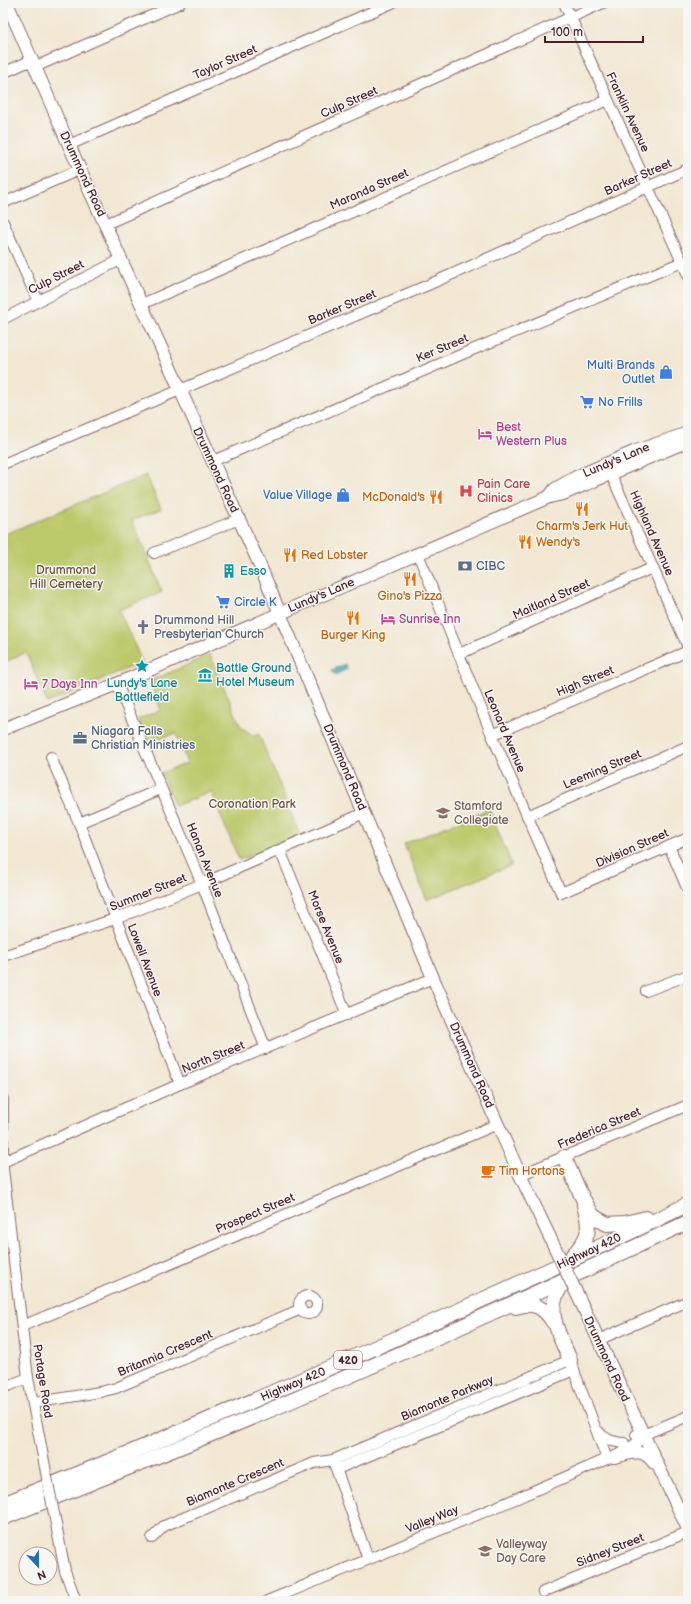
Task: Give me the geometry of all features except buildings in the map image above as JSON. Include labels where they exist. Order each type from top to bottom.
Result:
[{"type":"highway","points":[[564,1157],[582,1197],[593,1216],[607,1224],[625,1223],[674,1212]]},
{"type":"highway","points":[[566,1261],[581,1246],[588,1233],[588,1219],[582,1197]]},
{"type":"highway","name":"Highway 420","points":[[3,1504],[325,1371],[674,1212],[688,1204]]},
{"type":"highway","name":"Highway 420","points":[[3,1518],[132,1468],[291,1401],[565,1280],[688,1222]]},
{"type":"highway","points":[[556,1326],[552,1308],[558,1289],[565,1280]]},
{"type":"highway","points":[[493,1312],[530,1304],[543,1309],[548,1313],[556,1326],[572,1365]]},
{"type":"main road","name":"Drummond Road","points":[[7,3],[69,145],[239,519],[433,978],[520,1174],[642,1435],[688,1529]]},
{"type":"main road","name":"Lundy's Lane","points":[[550,497],[557,487],[576,477],[636,451],[688,433]]},
{"type":"main road","name":"Lundy's Lane","points":[[3,729],[117,684],[550,497],[563,494],[688,441]]},
{"type":"main road","points":[[611,1458],[636,1452],[643,1453],[649,1456],[661,1474]]},
{"type":"street","points":[[3,73],[34,63],[180,3]]},
{"type":"street","name":"Taylor Street","points":[[69,145],[392,3]]},
{"type":"street","name":"Franklin Avenue","points":[[564,3],[688,275]]},
{"type":"street","name":"Culp Street","points":[[106,224],[603,3]]},
{"type":"street","name":"Maranda Street","points":[[142,304],[608,100]]},
{"type":"street","points":[[3,203],[81,169]]},
{"type":"street","name":"Barker Street","points":[[3,464],[428,285],[688,169]]},
{"type":"street","points":[[3,222],[38,301]]},
{"type":"street","name":"Culp Street","points":[[3,319],[122,259]]},
{"type":"street","name":"Ker Street","points":[[213,461],[682,262]]},
{"type":"street","name":"Highland Avenue","points":[[611,474],[688,646]]},
{"type":"street","points":[[154,553],[239,519]]},
{"type":"street","name":"Leonard Avenue","points":[[418,554],[492,735],[561,893],[586,883]]},
{"type":"street","name":"Maitland Street","points":[[459,654],[652,568]]},
{"type":"street","name":"High Street","points":[[492,735],[688,646]]},
{"type":"street","name":"Hanan Avenue","points":[[117,684],[202,884],[266,1049]]},
{"type":"street","name":"Leeming Street","points":[[527,816],[688,746]]},
{"type":"street","name":"Lowell Avenue","points":[[51,757],[79,823],[180,1084]]},
{"type":"street","points":[[79,823],[161,789]]},
{"type":"street","name":"Summer Street","points":[[3,956],[115,919],[202,884],[364,813]]},
{"type":"street","name":"Division Street","points":[[586,883],[688,838]]},
{"type":"street","points":[[669,846],[688,890]]},
{"type":"street","name":"Morse Avenue","points":[[280,850],[347,1015]]},
{"type":"street","points":[[646,991],[688,975]]},
{"type":"street","name":"North Street","points":[[3,1162],[180,1084],[433,978]]},
{"type":"street","name":"Portage Road","points":[[3,1099],[3,1162],[28,1378],[65,1571],[76,1601]]},
{"type":"street","name":"Frederica Street","points":[[520,1174],[688,1105]]},
{"type":"street","name":"Prospect Street","points":[[22,1326],[122,1285],[418,1156],[498,1124]]},
{"type":"street","points":[[598,1340],[688,1301]]},
{"type":"street","name":"Britannia Crescent","points":[[33,1403],[116,1388],[301,1309]]},
{"type":"street","points":[[572,1365],[594,1425],[611,1458]]},
{"type":"street","name":"Biamonte Parkway","points":[[335,1464],[572,1365]]},
{"type":"street","points":[[3,1388],[28,1378]]},
{"type":"street","name":"Valley Way","points":[[611,1458],[610,1453],[637,1435],[642,1435],[688,1416]]},
{"type":"street","points":[[594,1425],[604,1438],[624,1444]]},
{"type":"street","name":"Valley Way","points":[[267,1601],[611,1458],[640,1440],[642,1435]]},
{"type":"street","name":"Biamonte Crescent","points":[[152,1538],[164,1526],[314,1463],[335,1464]]},
{"type":"street","points":[[335,1464],[368,1559]]},
{"type":"street","name":"Sidney Street","points":[[542,1592],[688,1532]]},
{"type":"green space","name":"Drummond Hill Cemetery","points":[[146,475],[161,509],[132,520],[162,592],[119,610],[142,662],[47,703],[26,652],[3,663],[3,535]]},
{"type":"green space","name":"Coronation Park","points":[[210,655],[241,727],[254,736],[259,734],[300,835],[239,860],[211,792],[175,806],[161,773],[187,763],[176,733],[148,744],[138,719],[161,710],[150,681]]},
{"type":"green space","points":[[489,809],[512,865],[427,900],[404,844]]},
{"type":"water","points":[[345,664],[347,669],[335,675],[332,670]]},
{"type":"place","name":"Multi Brands Outlet","points":[[666,372]]},
{"type":"place","name":"No Frills","points":[[587,402]]},
{"type":"place","name":"Best Western Plus","points":[[485,434]]},
{"type":"place","name":"Pain Care Clinics","points":[[466,491]]},
{"type":"place","name":"Value Village","points":[[343,495]]},
{"type":"place","name":"McDonald's","points":[[436,497]]},
{"type":"place","name":"Charm's Jerk Hut","points":[[582,509]]},
{"type":"place","name":"Wendy's","points":[[525,542]]},
{"type":"place","name":"Red Lobster","points":[[290,555]]},
{"type":"place","name":"CIBC","points":[[465,566]]},
{"type":"place","name":"Esso","points":[[229,571]]},
{"type":"place","name":"Gino's Pizza","points":[[410,579]]},
{"type":"place","name":"Circle K","points":[[223,602]]},
{"type":"place","name":"Burger King","points":[[353,618]]},
{"type":"place","name":"Sunrise Inn","points":[[388,619]]},
{"type":"place","name":"Drummond Hill Presbyterian Church","points":[[143,627]]},
{"type":"place","name":"Lundy's Lane Battlefield","points":[[142,666]]},
{"type":"place","name":"Battle Ground Hotel Museum","points":[[205,675]]},
{"type":"place","name":"7 Days Inn","points":[[31,684]]},
{"type":"place","name":"Niagara Falls Christian Ministries","points":[[80,738]]},
{"type":"place","name":"Stamford Collegiate","points":[[443,813]]},
{"type":"place","name":"Tim Hortons","points":[[488,1171]]},
{"type":"place","name":"Valleyway Day Care","points":[[485,1551]]}]
